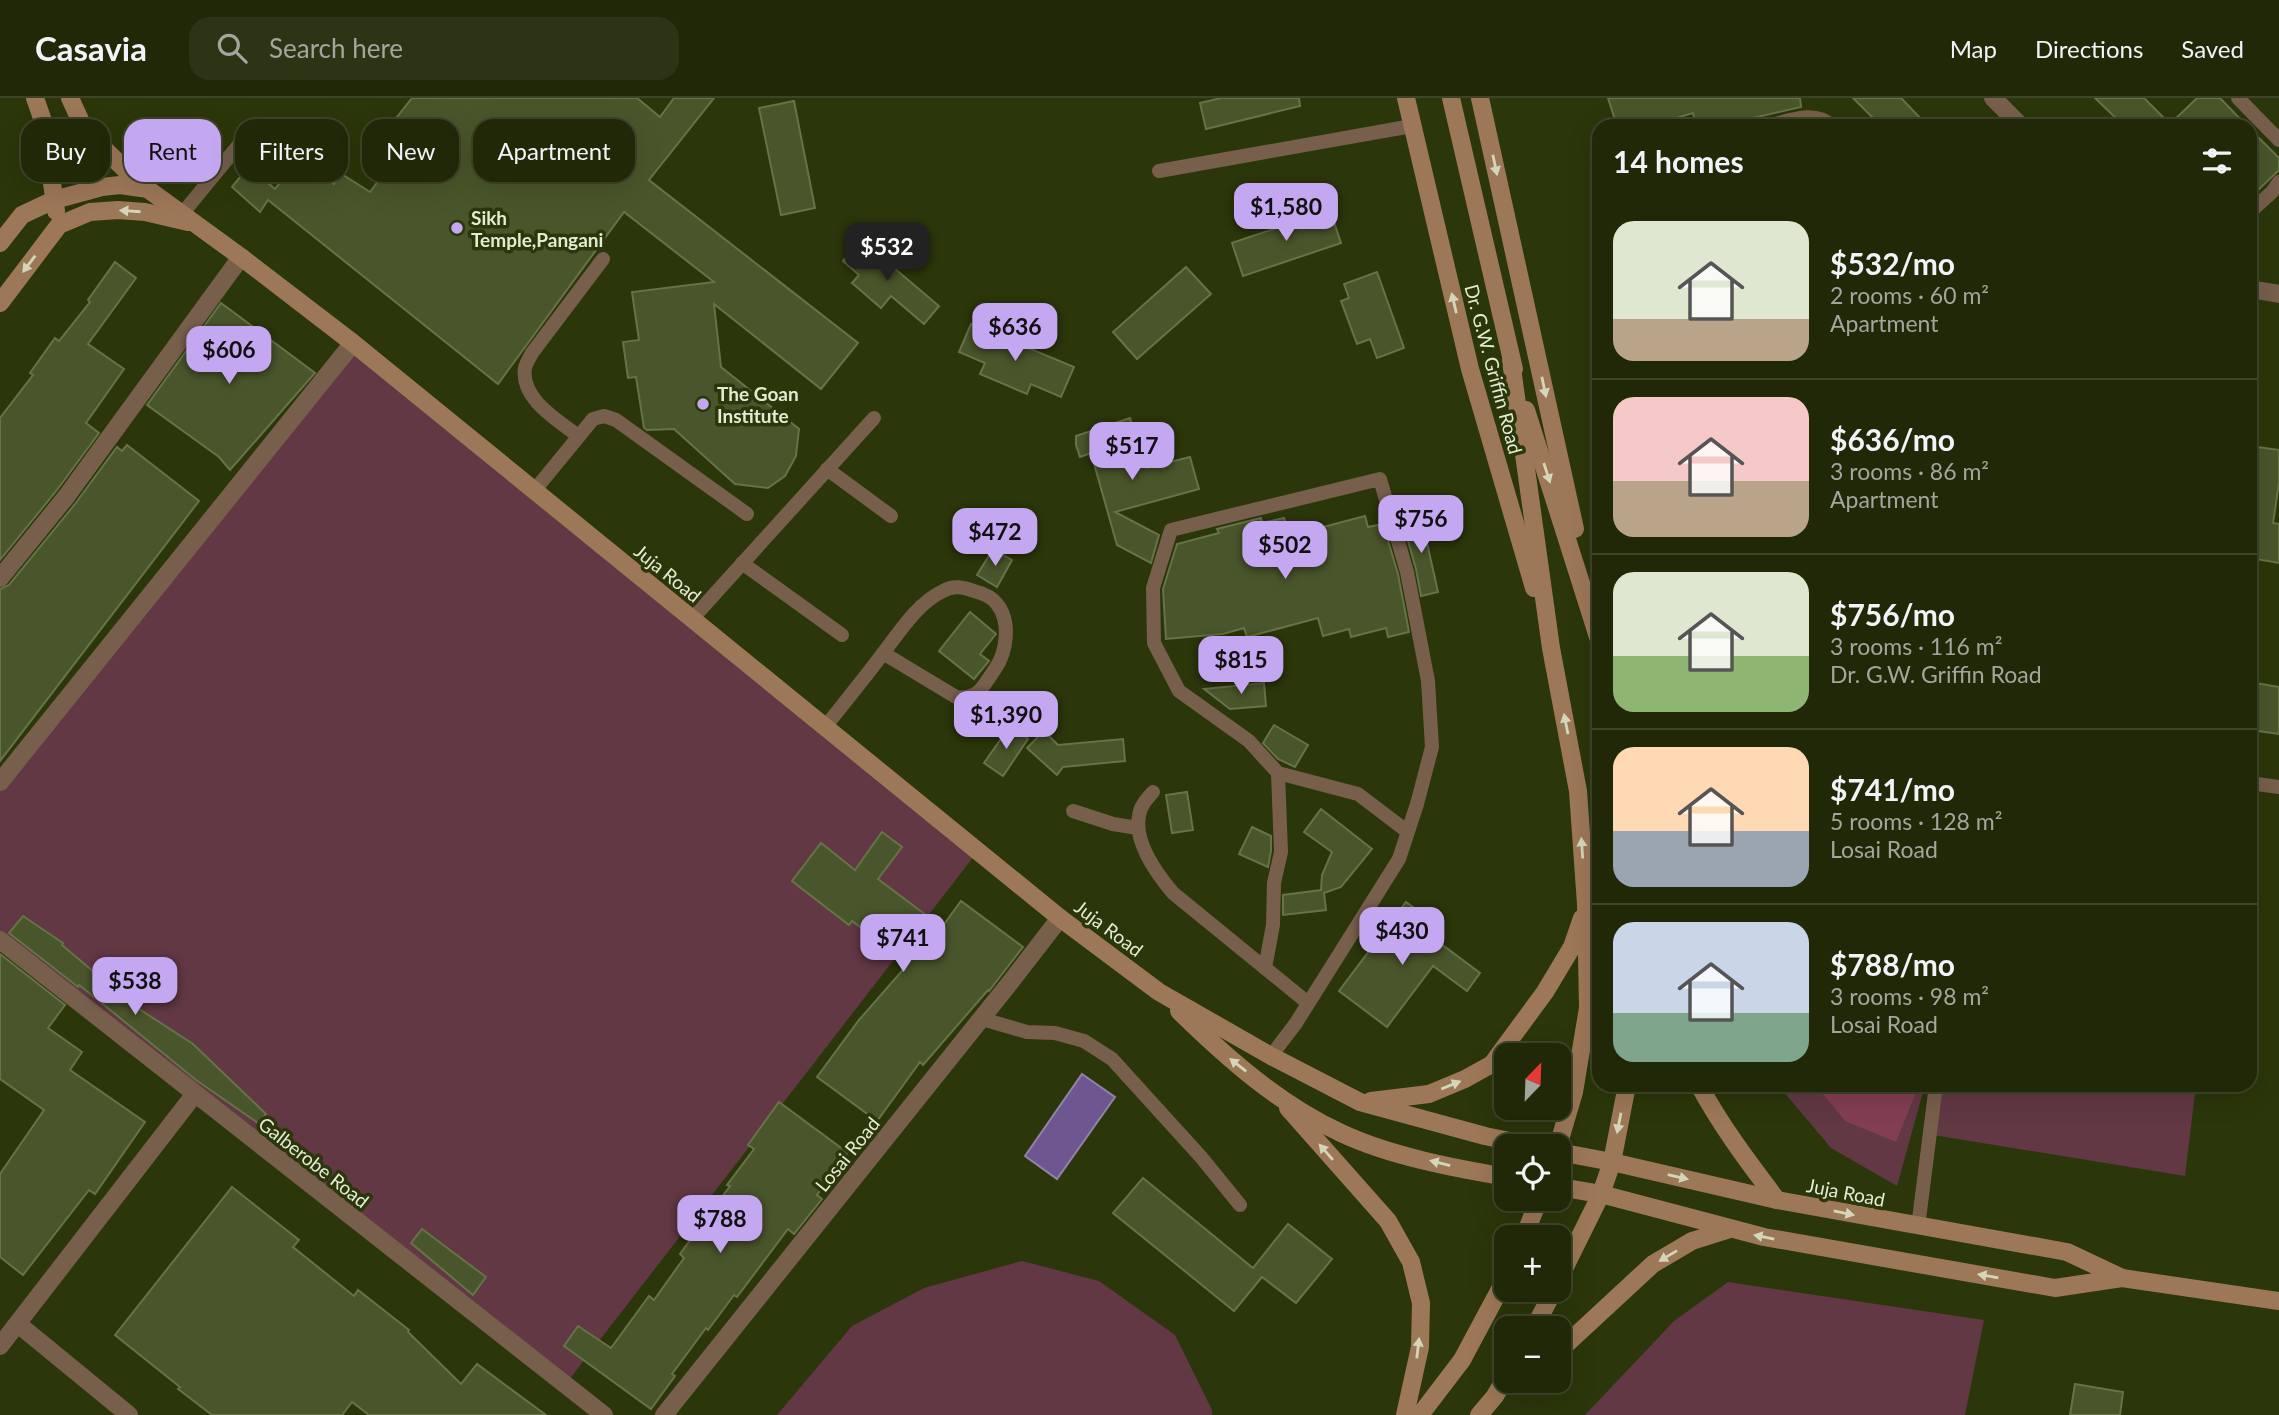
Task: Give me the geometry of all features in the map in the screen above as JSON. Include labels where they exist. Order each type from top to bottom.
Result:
[{"type":"main road","points":[[36,98],[43,121],[59,225]]},
{"type":"main road","name":"Juja Road","points":[[70,98],[80,122],[97,142],[148,189],[353,343],[1060,918],[1159,992],[1271,1056],[1360,1102],[1494,1138]]},
{"type":"main road","name":"Dr. G.W. Griffin Road","points":[[1406,98],[1470,369],[1551,648]]},
{"type":"main road","points":[[1451,98],[1511,361],[1592,615]]},
{"type":"main road","points":[[1480,98],[1592,604]]},
{"type":"main road","points":[[0,243],[22,215],[54,200],[102,187],[120,185],[148,189]]},
{"type":"main road","points":[[0,303],[59,225],[90,212],[118,210],[189,219]]},
{"type":"main road","name":"Dr. G.W. Griffin Road","points":[[1511,361],[1551,648],[1578,791],[1586,905],[1588,1009],[1574,1092],[1562,1134]]},
{"type":"main road","points":[[1360,1102],[1429,1094],[1492,1064],[1545,992],[1572,947],[1586,905]]},
{"type":"main road","name":"Juja Road","points":[[1159,992],[1222,1053],[1278,1097],[1341,1133],[1391,1151],[1494,1174]]},
{"type":"main road","points":[[1571,1255],[1601,1194],[1612,1162],[1626,1092]]},
{"type":"main road","points":[[1703,1092],[1742,1155],[1777,1200]]},
{"type":"main road","points":[[1278,1097],[1388,1221],[1411,1262],[1421,1303],[1420,1347],[1405,1415]]},
{"type":"main road","name":"Juja Road","points":[[1571,1154],[1777,1200],[2067,1252],[2122,1278]]},
{"type":"main road","name":"Juja Road","points":[[1571,1189],[1601,1194],[1764,1237],[2055,1288],[2122,1278],[2279,1301]]},
{"type":"main road","points":[[1571,1340],[1653,1265],[1692,1241],[1730,1229]]},
{"type":"main road","points":[[1420,1415],[1462,1360],[1494,1300]]},
{"type":"main road","points":[[1479,1415],[1496,1393]]},
{"type":"main road","points":[[1494,1396],[1499,1393]]},
{"type":"street","points":[[1993,98],[2014,119]]},
{"type":"street","points":[[0,578],[65,497],[242,257]]},
{"type":"street","points":[[2257,290],[2279,294]]},
{"type":"street","points":[[0,782],[353,343]]},
{"type":"street","name":"Losai Road","points":[[664,1415],[1060,918]]},
{"type":"street","name":"Galberobe Road","points":[[0,940],[604,1415]]},
{"type":"street","points":[[0,1346],[194,1095]]},
{"type":"street","points":[[18,1324],[129,1415]]},
{"type":"lane","points":[[2238,98],[2279,140]]},
{"type":"lane","points":[[1796,119],[1808,116],[1818,119]]},
{"type":"lane","points":[[1159,172],[1412,126]]},
{"type":"lane","points":[[189,219],[235,154]]},
{"type":"lane","points":[[2257,206],[2279,182]]},
{"type":"lane","points":[[578,436],[541,407],[527,387],[525,369],[532,353],[603,259]]},
{"type":"lane","points":[[534,491],[593,419],[604,416],[616,420],[747,514]]},
{"type":"lane","points":[[692,619],[874,418]]},
{"type":"lane","points":[[827,469],[891,516]]},
{"type":"lane","points":[[1271,1056],[1308,1003],[1399,859],[1408,832],[1432,747],[1427,681],[1408,572],[1380,479],[1171,530],[1153,588],[1154,643],[1179,691],[1249,741],[1278,773],[1358,794],[1408,832]]},
{"type":"lane","points":[[743,563],[842,635]]},
{"type":"lane","points":[[825,727],[916,610],[942,591],[963,587],[982,593],[996,602],[1003,616],[1006,631],[1000,662],[979,692],[973,696],[956,697],[883,653]]},
{"type":"lane","points":[[1265,968],[1272,925],[1274,883],[1281,852],[1278,773]]},
{"type":"lane","points":[[2257,784],[2279,787]]},
{"type":"lane","points":[[1153,792],[1141,808],[1138,828],[1150,863],[1172,894],[1308,1003]]},
{"type":"lane","points":[[1073,811],[1113,824],[1138,828]]},
{"type":"lane","points":[[982,1019],[1027,1032],[1055,1033],[1084,1041],[1112,1059],[1201,1157],[1240,1205]]},
{"type":"lane","points":[[1918,1227],[1935,1092]]},
{"type":"shaded area","points":[[353,343],[978,851],[565,1385],[0,939],[0,782]]},
{"type":"shaded area","points":[[1082,1074],[1115,1097],[1057,1179],[1025,1156]]},
{"type":"shaded area","points":[[1784,1092],[1923,1092],[1897,1186],[1831,1148]]},
{"type":"shaded area","points":[[1822,1092],[1916,1092],[1896,1142],[1845,1121]]},
{"type":"shaded area","points":[[1936,1092],[2195,1092],[2185,1176],[1927,1134]]},
{"type":"shaded area","points":[[1022,1261],[1099,1281],[1175,1335],[1212,1415],[777,1415],[852,1326],[924,1288]]},
{"type":"shaded area","points":[[1728,1282],[1984,1320],[1965,1415],[1585,1415],[1674,1321]]},
{"type":"building","points":[[412,98],[637,98],[660,117],[674,98],[714,98],[649,180],[858,343],[821,389],[714,304],[721,367],[799,429],[796,456],[785,476],[768,488],[735,484],[674,429],[644,428],[636,377],[628,378],[623,342],[639,340],[632,292],[714,282],[624,212],[498,384],[268,200],[260,212],[232,187],[236,182],[267,182],[275,189],[281,182],[334,184],[348,182],[348,178],[370,192],[377,182],[459,182],[459,119],[397,117]]},
{"type":"building","points":[[1221,98],[1299,98],[1300,106],[1206,129],[1200,103]]},
{"type":"building","points":[[1608,98],[1800,98],[1801,107],[1749,119],[1694,119],[1693,113],[1673,119],[1615,119]]},
{"type":"building","points":[[1853,98],[1901,98],[1921,119],[1874,119]]},
{"type":"building","points":[[2095,98],[2144,98],[2165,119],[2117,119]]},
{"type":"building","points":[[2197,98],[2220,98],[2240,119],[2175,119]]},
{"type":"building","points":[[794,101],[815,208],[781,215],[759,108]]},
{"type":"building","points":[[2257,136],[2279,158],[2279,170],[2257,191]]},
{"type":"building","points":[[1330,210],[1341,243],[1243,276],[1232,243]]},
{"type":"building","points":[[861,240],[939,306],[924,324],[891,296],[881,308],[852,283],[859,275],[843,261]]},
{"type":"building","points":[[115,262],[136,278],[88,344],[124,369],[86,423],[99,433],[0,560],[0,418],[33,375],[30,373],[55,338],[59,341],[90,302],[88,300]]},
{"type":"building","points":[[1186,267],[1211,294],[1137,359],[1113,332]]},
{"type":"building","points":[[1377,272],[1404,348],[1377,358],[1370,339],[1357,344],[1341,301],[1349,298],[1344,284]]},
{"type":"building","points":[[221,303],[315,373],[230,470],[219,457],[147,405]]},
{"type":"building","points":[[971,324],[1074,367],[1061,397],[1031,384],[1027,394],[980,374],[985,363],[959,352]]},
{"type":"building","points":[[1130,418],[1146,468],[1190,457],[1199,489],[1115,512],[1159,535],[1151,563],[1117,545],[1091,453],[1080,457],[1076,445],[1076,436]]},
{"type":"building","points":[[127,445],[199,501],[0,761],[0,589],[9,585],[117,447],[122,451]]},
{"type":"building","points":[[2257,447],[2279,450],[2279,483],[2273,523],[2279,524],[2279,563],[2257,559]]},
{"type":"building","points":[[1365,516],[1368,527],[1383,524],[1398,574],[1409,632],[1388,637],[1386,628],[1351,637],[1349,629],[1323,636],[1318,618],[1247,637],[1244,628],[1223,634],[1166,639],[1163,589],[1177,544],[1219,533],[1217,529],[1261,518],[1262,523],[1284,518],[1289,536]]},
{"type":"building","points":[[1421,516],[1438,592],[1421,596],[1402,520]]},
{"type":"building","points":[[993,549],[1012,560],[997,587],[977,575]]},
{"type":"building","points":[[970,612],[996,634],[980,654],[989,661],[974,679],[939,651]]},
{"type":"building","points":[[1264,683],[1266,706],[1230,709],[1204,689]]},
{"type":"building","points":[[2257,683],[2279,687],[2279,734],[2257,731]]},
{"type":"building","points":[[1274,725],[1308,745],[1295,767],[1278,759],[1263,743]]},
{"type":"building","points":[[1010,726],[1028,739],[1003,776],[984,763]]},
{"type":"building","points":[[1044,731],[1058,745],[1123,739],[1125,761],[1063,767],[1057,775],[1027,748]]},
{"type":"building","points":[[1187,792],[1193,830],[1172,833],[1166,795]]},
{"type":"building","points":[[1321,809],[1372,849],[1341,887],[1324,893],[1326,910],[1283,915],[1283,895],[1321,890],[1322,875],[1332,852],[1304,832]]},
{"type":"building","points":[[1252,827],[1271,836],[1268,867],[1239,854]]},
{"type":"building","points":[[882,832],[902,847],[878,879],[942,927],[961,901],[1023,947],[989,991],[923,1065],[920,1062],[877,1121],[817,1077],[859,1020],[909,963],[852,921],[849,925],[792,881],[821,843],[855,870]]},
{"type":"building","points":[[1406,902],[1428,918],[1420,928],[1480,973],[1467,991],[1433,966],[1387,1027],[1339,991]]},
{"type":"building","points":[[23,916],[63,943],[62,945],[133,1005],[193,1044],[266,1114],[258,1123],[196,1080],[79,985],[78,987],[9,933]]},
{"type":"building","points":[[0,954],[65,1005],[48,1028],[82,1052],[70,1070],[145,1122],[95,1194],[89,1190],[23,1275],[0,1257],[0,1174],[44,1110],[0,1079]]},
{"type":"building","points":[[779,1102],[848,1153],[817,1195],[822,1199],[794,1234],[788,1229],[737,1297],[734,1295],[708,1330],[706,1328],[672,1374],[675,1376],[651,1409],[564,1346],[578,1326],[611,1348],[649,1296],[654,1300],[684,1258],[680,1254],[754,1149],[748,1145]]},
{"type":"building","points":[[1143,1178],[1253,1268],[1288,1224],[1332,1259],[1296,1303],[1262,1277],[1234,1311],[1113,1213]]},
{"type":"building","points":[[232,1187],[299,1240],[293,1247],[354,1296],[358,1290],[409,1330],[408,1332],[461,1384],[477,1364],[546,1415],[369,1415],[352,1402],[342,1415],[212,1415],[115,1335]]},
{"type":"building","points":[[422,1229],[486,1277],[473,1295],[411,1243]]},
{"type":"building","points":[[2075,1384],[2123,1392],[2120,1415],[2070,1415]]},
{"type":"place","name":"Sikh Temple,Pangani","points":[[457,228]]},
{"type":"place","name":"The Goan Institute","points":[[703,404]]}]
